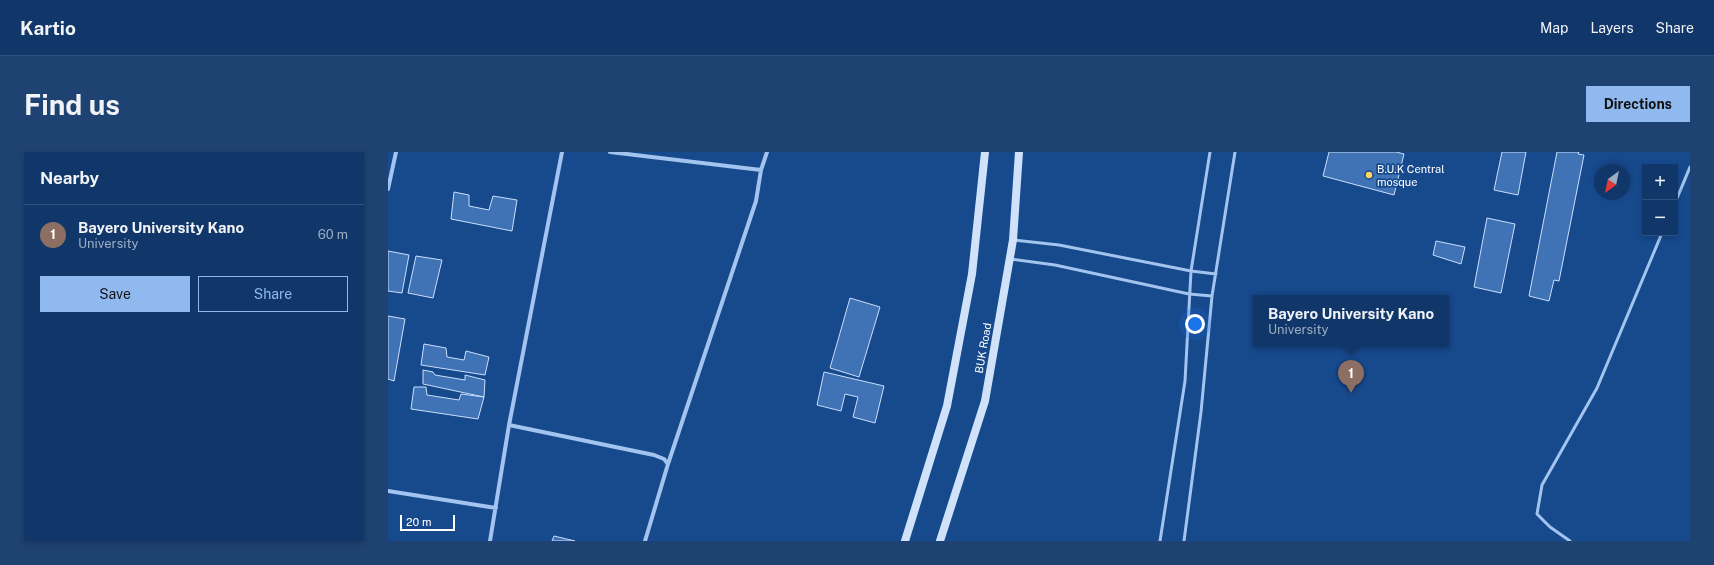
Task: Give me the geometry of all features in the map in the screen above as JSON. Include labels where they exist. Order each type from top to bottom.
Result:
[{"type":"main road","points":[[905,541],[947,406],[972,274],[985,152]]},
{"type":"main road","name":"BUK Road","points":[[940,541],[985,401],[1013,240],[1019,152]]},
{"type":"street","points":[[388,189],[396,152]]},
{"type":"street","points":[[490,541],[509,425],[562,152]]},
{"type":"street","points":[[610,152],[761,170]]},
{"type":"street","points":[[646,541],[668,464],[756,201],[761,170],[767,152]]},
{"type":"street","points":[[509,425],[654,455],[668,464]]},
{"type":"street","points":[[388,492],[496,508]]},
{"type":"lane","points":[[1160,541],[1186,381],[1191,271],[1210,152]]},
{"type":"lane","points":[[1184,541],[1201,412],[1212,296],[1235,152]]},
{"type":"lane","points":[[1676,200],[1690,167]]},
{"type":"lane","points":[[1570,541],[1537,514],[1542,485],[1598,388],[1661,236]]},
{"type":"lane","points":[[1013,240],[1059,244],[1191,271],[1216,274]]},
{"type":"lane","points":[[1010,259],[1055,264],[1189,294],[1212,296]]},
{"type":"building","points":[[1329,152],[1396,152],[1404,154],[1394,195],[1323,176]]},
{"type":"building","points":[[1502,152],[1526,152],[1518,195],[1494,190]]},
{"type":"building","points":[[1557,152],[1579,152],[1578,154],[1584,155],[1559,281],[1554,280],[1549,301],[1529,296]]},
{"type":"building","points":[[454,192],[469,195],[469,206],[489,210],[493,196],[517,200],[512,231],[451,219]]},
{"type":"building","points":[[1487,218],[1515,224],[1501,293],[1474,287]]},
{"type":"building","points":[[1436,241],[1465,247],[1461,264],[1433,255]]},
{"type":"building","points":[[388,251],[409,255],[402,293],[388,291]]},
{"type":"building","points":[[416,256],[442,260],[433,298],[408,293]]},
{"type":"building","points":[[850,298],[880,307],[859,377],[830,368]]},
{"type":"building","points":[[388,316],[405,319],[394,381],[388,379]]},
{"type":"building","points":[[424,344],[446,348],[447,357],[464,360],[466,351],[489,357],[485,375],[421,365]]},
{"type":"building","points":[[423,370],[433,372],[435,375],[465,380],[465,375],[485,380],[484,397],[423,384]]},
{"type":"building","points":[[824,372],[884,386],[875,423],[853,417],[858,397],[845,394],[841,411],[817,405]]},
{"type":"building","points":[[414,387],[426,387],[427,395],[459,400],[461,394],[484,397],[478,419],[411,409]]},
{"type":"building","points":[[554,536],[575,541],[552,541]]},
{"type":"place","name":"B.U.K Central mosque","points":[[1369,175]]},
{"type":"place","name":"Bayero University Kano","points":[[1351,393]]}]
